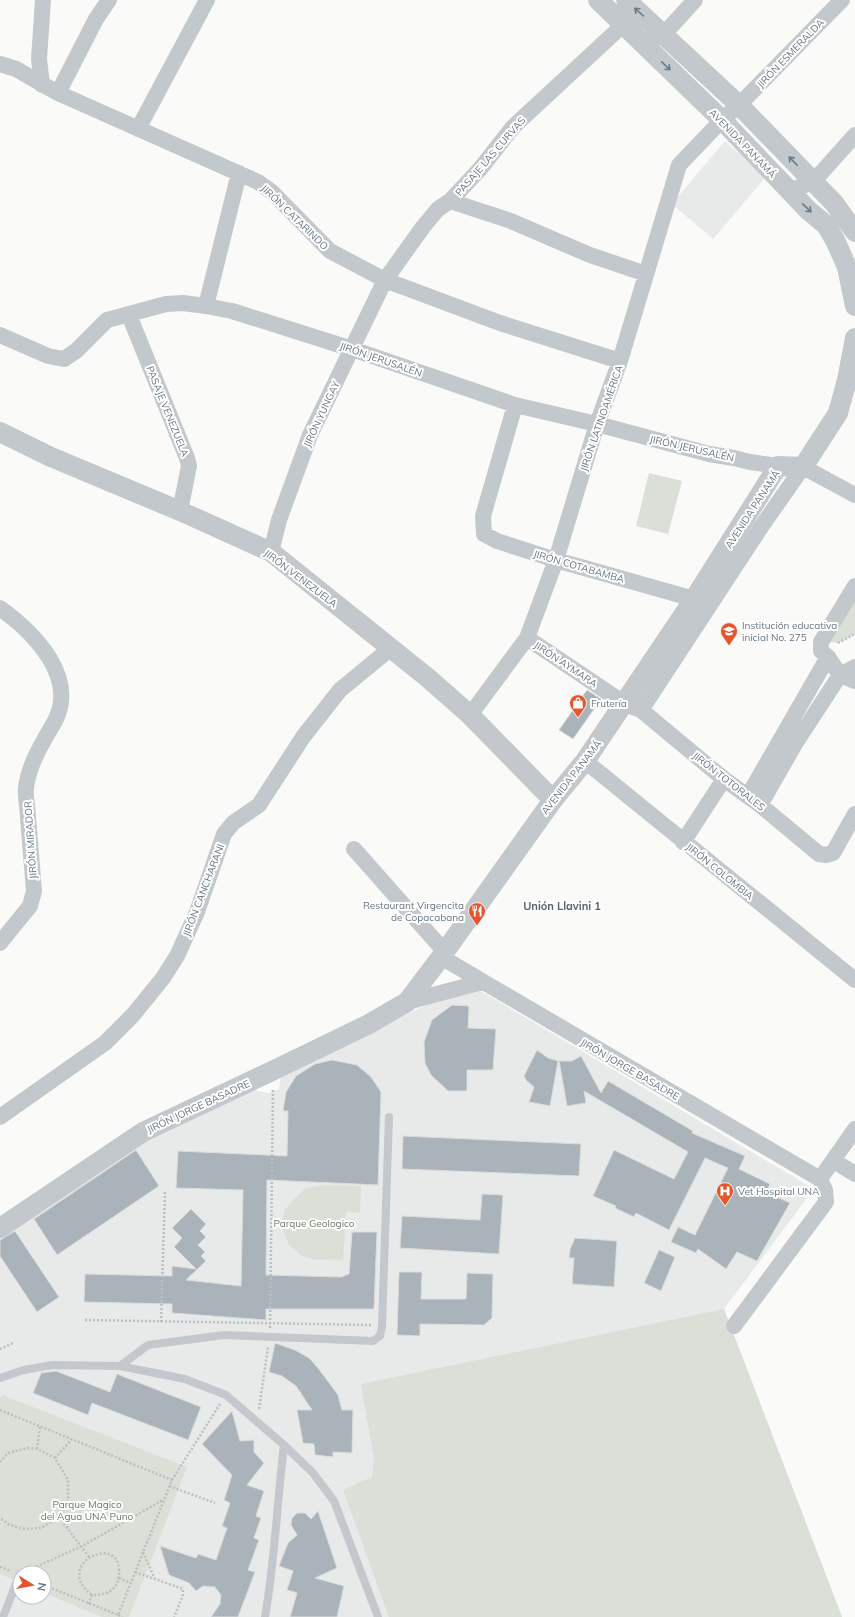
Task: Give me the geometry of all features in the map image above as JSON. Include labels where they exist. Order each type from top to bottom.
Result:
[{"type":"street","points":[[42,85],[39,59],[43,0]]},
{"type":"street","points":[[58,93],[96,19],[109,0]]},
{"type":"street","points":[[138,129],[207,0]]},
{"type":"street","name":"AVENIDA PANAMÁ","points":[[598,0],[722,120],[808,210],[826,225],[836,240],[847,267],[855,306]]},
{"type":"street","points":[[626,0],[739,105],[834,203],[855,232]]},
{"type":"street","points":[[642,44],[664,34],[694,0]]},
{"type":"street","name":"JIRÓN ESMERALDA","points":[[722,120],[739,105],[842,0]]},
{"type":"street","name":"PASAJE LAS CURVAS","points":[[385,280],[423,227],[438,209],[450,200],[480,169],[513,127],[623,25]]},
{"type":"street","name":"JIRÓN CATARINDO","points":[[0,64],[16,69],[58,93],[258,182],[272,192],[330,251],[385,280],[500,323],[620,361]]},
{"type":"street","name":"JIRÓN LATINOAMÉRICA","points":[[470,715],[527,638],[556,560],[597,424],[620,361],[679,165],[722,120]]},
{"type":"street","points":[[789,190],[813,182],[855,136]]},
{"type":"street","points":[[206,306],[239,173]]},
{"type":"street","points":[[450,200],[511,221],[590,254],[646,274]]},
{"type":"street","name":"JIRÓN YUNGAY","points":[[271,552],[279,520],[310,435],[385,280]]},
{"type":"street","name":"JIRÓN JERUSALÉN","points":[[0,335],[48,356],[64,359],[76,351],[107,320],[166,304],[183,303],[206,306],[232,311],[352,348],[515,405],[597,424],[709,454],[778,466]]},
{"type":"street","name":"PASAJE VENEZUELA","points":[[129,315],[187,458],[189,466],[180,511]]},
{"type":"street","name":"AVENIDA PANAMÁ","points":[[407,1002],[553,800],[633,707],[804,467],[838,413],[847,380],[855,338]]},
{"type":"street","name":"JIRÓN COTABAMBA","points":[[515,405],[482,516],[484,534],[489,538],[556,560],[694,599]]},
{"type":"street","name":"JIRÓN VENEZUELA","points":[[0,432],[51,457],[180,511],[271,552],[391,648],[470,715],[553,800]]},
{"type":"street","name":"AVENIDA PANAMÁ","points":[[633,707],[694,599],[778,466],[804,467]]},
{"type":"street","points":[[804,467],[855,495]]},
{"type":"street","points":[[855,586],[821,642],[821,651],[828,657],[840,675],[855,681]]},
{"type":"street","name":"JIRÓN MIRADOR","points":[[0,608],[17,620],[33,635],[51,660],[60,681],[61,702],[56,719],[34,758],[26,788],[34,891],[30,906],[0,943]]},
{"type":"street","name":"JIRÓN AYMARA","points":[[527,638],[633,707]]},
{"type":"street","name":"JIRÓN CANCHARANI","points":[[0,1116],[105,1043],[132,1015],[163,978],[177,956],[197,912],[224,834],[233,823],[259,805],[303,737],[340,690],[391,648]]},
{"type":"street","points":[[754,801],[828,657]]},
{"type":"street","points":[[754,801],[795,744],[840,675],[855,666]]},
{"type":"street","name":"JIRÓN TOTORALES","points":[[633,707],[754,801],[819,854],[826,855],[833,853],[855,814]]},
{"type":"street","name":"JIRÓN COLOMBIA","points":[[585,762],[855,980]]},
{"type":"street","points":[[683,842],[724,779]]},
{"type":"street","name":"JIRÓN JORGE BASADRE","points":[[354,849],[443,954],[482,982],[820,1179]]},
{"type":"street","points":[[407,1002],[482,982]]},
{"type":"street","name":"JIRÓN JORGE BASADRE","points":[[0,1228],[143,1132],[369,1024],[407,1002]]},
{"type":"street","points":[[734,1326],[826,1202],[825,1190],[820,1179],[855,1130]]},
{"type":"street","points":[[834,1161],[855,1174]]},
{"type":"lane","points":[[120,1366],[148,1345],[224,1335],[373,1342],[380,1336],[382,1326],[389,1117]]},
{"type":"lane","points":[[0,1378],[24,1370],[52,1365],[120,1366],[185,1379],[226,1395],[313,1472],[334,1501],[378,1617]]},
{"type":"lane","points":[[265,1617],[270,1588],[278,1492],[284,1445]]},
{"type":"lane","points":[[3,1617],[12,1594]]},
{"type":"path","points":[[257,1422],[271,1324],[273,1094],[270,1072]]},
{"type":"path","points":[[161,1322],[165,1190]]},
{"type":"path","points":[[85,1320],[382,1326]]},
{"type":"path","points":[[0,1350],[13,1343]]},
{"type":"path","points":[[118,1615],[172,1480],[226,1395]]},
{"type":"path","points":[[0,1410],[172,1480]]},
{"type":"path","points":[[37,1449],[40,1426]]},
{"type":"path","points":[[55,1458],[72,1439]]},
{"type":"path","points":[[0,1462],[8,1453],[28,1448],[37,1449],[55,1458],[68,1480],[68,1500],[59,1517],[41,1528],[22,1529],[8,1524],[0,1518]]},
{"type":"path","points":[[170,1486],[216,1503]]},
{"type":"path","points":[[40,1565],[82,1546],[164,1500]]},
{"type":"path","points":[[59,1517],[89,1557]]},
{"type":"path","points":[[102,1552],[112,1556],[119,1566],[119,1578],[114,1590],[104,1595],[92,1595],[84,1589],[80,1580],[81,1566],[89,1557],[102,1552]]},
{"type":"path","points":[[143,1552],[155,1579]]},
{"type":"path","points":[[135,1572],[184,1591],[174,1617]]},
{"type":"path","points":[[119,1578],[131,1582]]},
{"type":"path","points":[[52,1588],[122,1617]]},
{"type":"path","points":[[88,1604],[92,1595]]},
{"type":"shaded area","points":[[725,141],[766,177],[713,239],[672,204]]},
{"type":"shaded area","points":[[469,984],[814,1189],[724,1309],[842,1617],[0,1617],[0,1235],[148,1136],[249,1089],[268,1093],[279,1089],[281,1075]]},
{"type":"green space","points":[[649,473],[682,481],[668,534],[636,526]]},
{"type":"green space","points":[[855,592],[855,634],[838,643],[830,642],[828,636]]},
{"type":"green space","name":"Parque Geologico","points":[[325,1185],[361,1186],[360,1213],[346,1212],[343,1260],[312,1259],[300,1255],[289,1245],[281,1225],[285,1210],[306,1188]]},
{"type":"green space","points":[[724,1309],[842,1617],[389,1617],[343,1490],[372,1477],[374,1459],[361,1384]]},
{"type":"green space","name":"Parque Magico del Agua UNA Puno","points":[[2,1395],[187,1467],[129,1617],[102,1617],[52,1596],[52,1565],[12,1565],[12,1579],[0,1574],[0,1399]]},
{"type":"building","name":"Frutería","points":[[587,690],[601,699],[573,739],[559,730]]},
{"type":"building","points":[[452,1005],[469,1006],[468,1028],[496,1029],[493,1070],[467,1070],[467,1091],[448,1091],[431,1075],[425,1063],[424,1042],[432,1020]]},
{"type":"building","points":[[537,1050],[548,1058],[558,1061],[550,1106],[529,1102],[534,1087],[526,1080],[524,1076]]},
{"type":"building","points":[[581,1056],[601,1093],[608,1081],[693,1131],[692,1133],[745,1156],[739,1169],[770,1184],[766,1192],[790,1203],[757,1261],[737,1252],[726,1269],[698,1249],[696,1253],[671,1242],[678,1227],[695,1235],[728,1168],[705,1158],[669,1230],[636,1213],[634,1217],[615,1208],[616,1206],[593,1196],[614,1150],[674,1179],[688,1152],[584,1091],[586,1103],[567,1106],[559,1061],[572,1061]]},
{"type":"building","points":[[332,1060],[357,1065],[371,1077],[381,1092],[378,1185],[267,1180],[266,1275],[341,1277],[349,1274],[352,1232],[377,1232],[374,1309],[266,1309],[266,1320],[172,1313],[172,1304],[84,1302],[85,1274],[172,1276],[172,1266],[196,1269],[174,1247],[182,1238],[172,1228],[191,1209],[206,1224],[200,1231],[206,1237],[198,1245],[205,1252],[201,1256],[206,1261],[186,1280],[241,1286],[243,1190],[176,1188],[178,1151],[287,1156],[288,1111],[283,1111],[286,1092],[296,1076],[315,1064]]},
{"type":"building","points":[[403,1136],[581,1144],[579,1176],[402,1169]]},
{"type":"building","points":[[136,1150],[159,1186],[57,1255],[34,1219]]},
{"type":"building","points":[[482,1194],[503,1195],[499,1254],[400,1248],[402,1216],[480,1220]]},
{"type":"building","points":[[15,1231],[59,1297],[37,1312],[0,1256],[0,1240]]},
{"type":"building","points":[[575,1238],[617,1241],[614,1287],[572,1284],[574,1258],[569,1258],[570,1249]]},
{"type":"building","points":[[659,1250],[675,1257],[661,1291],[644,1283]]},
{"type":"building","points":[[399,1272],[422,1272],[421,1299],[466,1299],[467,1273],[493,1274],[492,1318],[484,1325],[420,1324],[420,1336],[397,1335]]},
{"type":"building","points":[[275,1343],[295,1350],[309,1358],[338,1395],[342,1410],[353,1410],[352,1453],[333,1452],[333,1457],[315,1455],[314,1444],[303,1443],[297,1410],[312,1410],[296,1386],[282,1376],[269,1372]]},
{"type":"building","points":[[56,1371],[110,1392],[117,1374],[201,1407],[188,1440],[92,1403],[88,1415],[33,1393],[41,1373]]},
{"type":"building","points":[[232,1411],[240,1441],[254,1440],[254,1452],[264,1463],[247,1485],[264,1491],[256,1516],[261,1518],[254,1538],[259,1540],[248,1570],[255,1572],[238,1617],[211,1617],[220,1604],[221,1595],[215,1587],[203,1586],[196,1591],[189,1583],[169,1575],[160,1546],[196,1558],[198,1554],[216,1560],[227,1528],[222,1526],[230,1503],[224,1500],[232,1475],[202,1444]]},
{"type":"building","points":[[318,1511],[337,1568],[315,1578],[344,1586],[337,1617],[290,1617],[297,1593],[287,1590],[293,1571],[279,1566],[288,1543],[297,1535],[291,1525],[292,1518],[297,1513],[305,1513],[311,1519]]},
{"type":"place","name":"Institución educativa inicial No. 275","points":[[729,646]]},
{"type":"place","name":"Frutería","points":[[578,718]]},
{"type":"place","name":"Restaurant Virgencita de Copacabana","points":[[477,926]]},
{"type":"place","name":"Vet Hospital UNA","points":[[725,1206]]},
{"type":"district","name":"Unión Llavini 1","points":[[562,906]]}]
